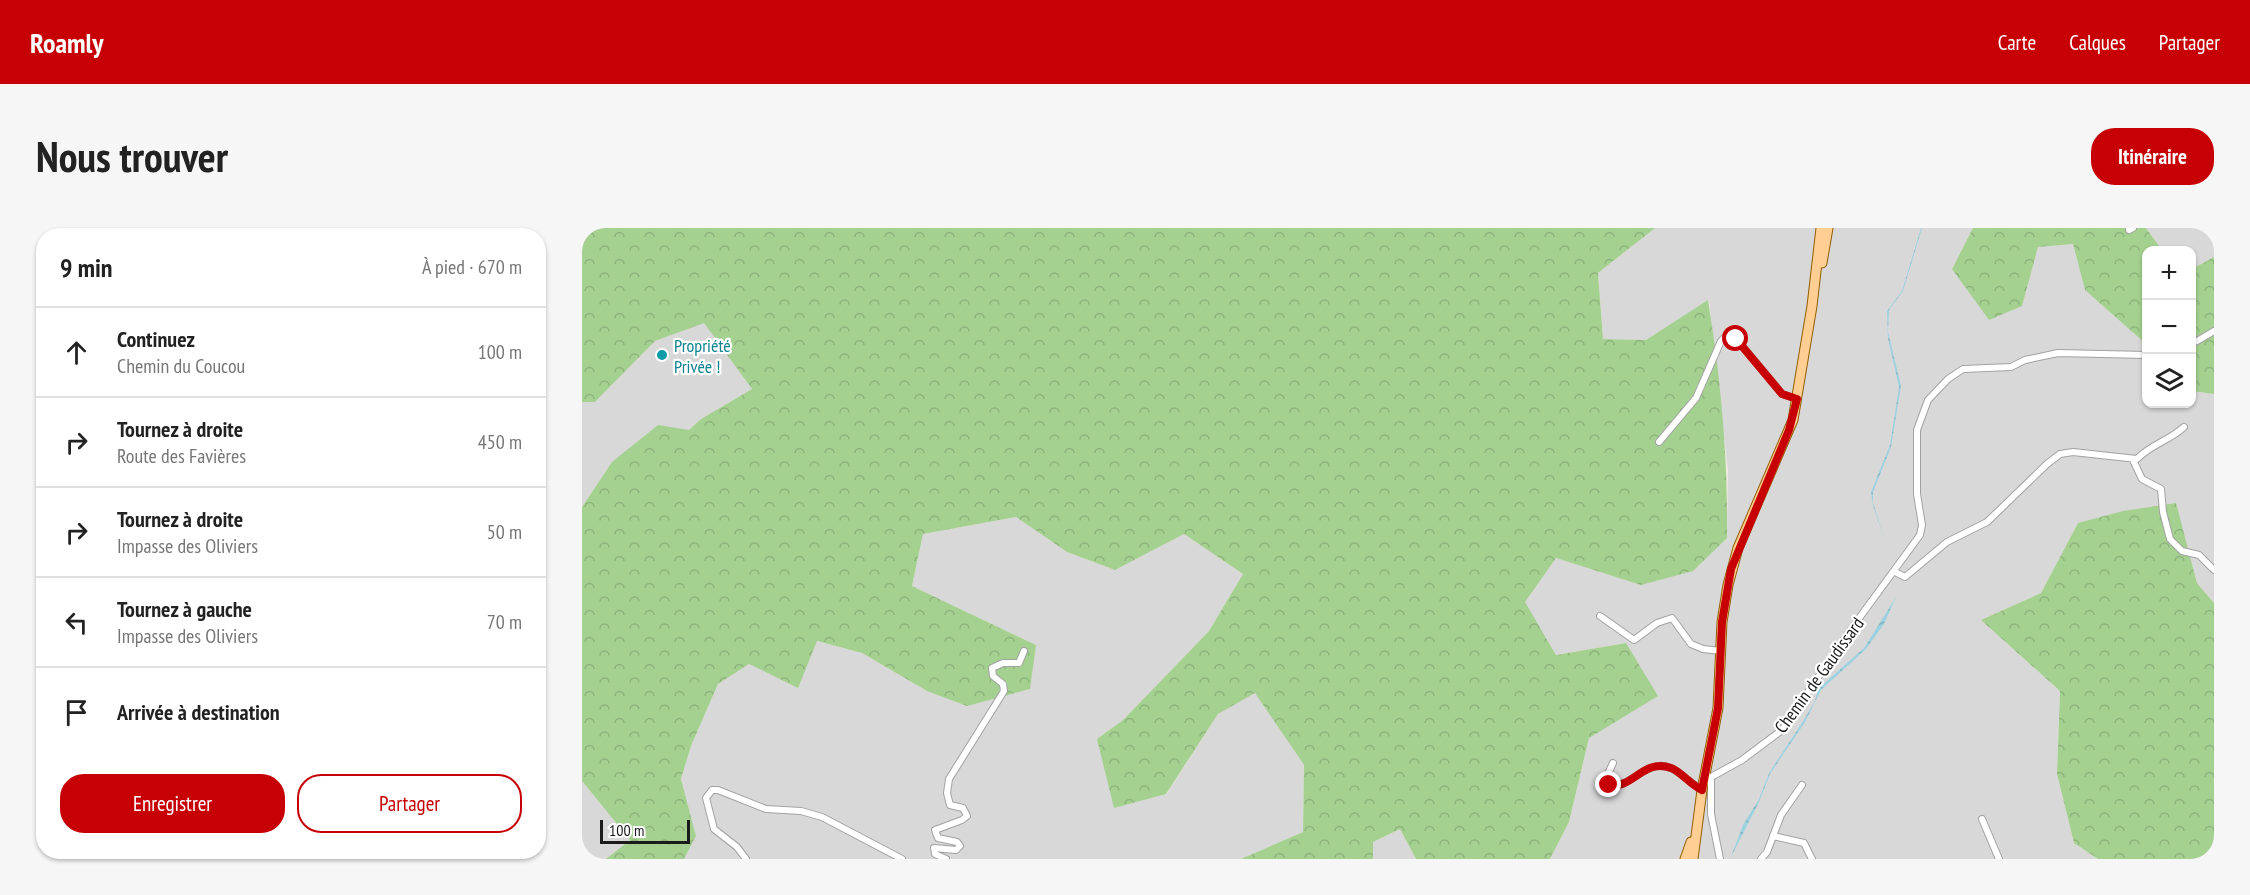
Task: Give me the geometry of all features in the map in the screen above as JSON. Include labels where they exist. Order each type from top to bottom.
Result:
[{"type":"main road","points":[[1812,306],[1821,228]]},
{"type":"main road","points":[[1693,859],[1696,826],[1718,708],[1723,610],[1733,562],[1789,430],[1797,399],[1812,306],[1828,228]]},
{"type":"main road","points":[[1685,859],[1696,826]]},
{"type":"street","points":[[2196,342],[2214,331]]},
{"type":"street","points":[[1659,442],[1696,398],[1721,341],[1726,336],[1735,337],[1782,394],[1797,399]]},
{"type":"street","points":[[2142,355],[2058,353],[2025,360],[2011,367],[1964,369],[1936,389],[1924,408],[1917,430],[1917,494],[1922,530],[1895,572],[1905,577],[1947,542],[1987,522],[2060,454],[2073,452],[2125,456],[2133,460],[2142,479],[2161,489],[2167,533],[2174,545],[2199,555],[2214,570]]},
{"type":"street","points":[[2133,460],[2148,448],[2173,437],[2184,427]]},
{"type":"street","name":"Chemin de Gaudissard","points":[[1720,859],[1711,814],[1710,777],[1743,760],[1782,730],[1849,632],[1895,572]]},
{"type":"street","points":[[1600,616],[1632,640],[1657,623],[1672,618],[1691,644],[1705,650],[1721,651]]},
{"type":"street","points":[[946,859],[935,854],[934,848],[956,850],[960,845],[938,838],[935,830],[962,820],[967,814],[963,808],[950,805],[947,792],[949,778],[1004,692],[1004,684],[993,676],[992,668],[1003,663],[1019,663],[1024,651]]},
{"type":"street","points":[[1613,763],[1606,778],[1611,786],[1629,781],[1645,768],[1667,767],[1702,790]]},
{"type":"street","points":[[1761,859],[1767,852],[1781,815],[1802,785]]},
{"type":"street","points":[[746,859],[737,847],[714,829],[706,798],[712,790],[718,790],[766,809],[786,812],[801,811],[822,817],[902,859]]},
{"type":"street","points":[[1982,819],[1999,859]]},
{"type":"street","points":[[1773,836],[1804,843],[1812,859]]},
{"type":"shaded area","points":[[1655,228],[1973,228],[1952,269],[2022,305],[2037,247],[2073,244],[2085,290],[2142,340],[2142,408],[2196,408],[2196,392],[2214,394],[2214,603],[2197,583],[2176,504],[2078,523],[2041,593],[1981,620],[2060,691],[2057,774],[2074,843],[2098,859],[1550,859],[1569,822],[1589,738],[1626,643],[1556,655],[1524,602],[1556,558],[1642,585],[1727,538],[1728,471],[1709,300],[1646,340],[1603,339],[1598,273]]},
{"type":"shaded area","points":[[2146,228],[2214,228],[2214,257],[2196,267],[2196,246],[2159,246]]},
{"type":"shaded area","points":[[704,322],[752,389],[701,419],[689,430],[612,462],[582,507],[582,402],[595,402],[655,341]]},
{"type":"shaded area","points":[[1016,517],[1067,552],[1115,570],[1184,534],[1243,574],[1209,631],[1123,720],[1097,739],[1166,795],[1218,714],[1255,692],[1304,765],[1303,832],[1241,859],[684,859],[696,836],[681,779],[691,746],[718,684],[749,664],[816,641],[862,653],[927,691],[1036,645],[912,586],[923,534]]},
{"type":"shaded area","points":[[582,781],[630,840],[606,859],[582,859]]},
{"type":"shaded area","points":[[1400,829],[1416,859],[1373,859],[1373,842]]},
{"type":"green space","points":[[582,228],[1655,228],[1598,273],[1603,339],[1646,340],[1708,300],[1723,419],[1727,538],[1693,571],[1641,585],[1556,558],[1525,602],[1556,655],[1626,643],[1658,696],[1589,738],[1569,822],[1550,859],[1416,859],[1400,829],[1373,842],[1373,859],[1241,859],[1303,832],[1304,765],[1255,693],[1218,714],[1166,794],[1114,808],[1097,739],[1123,720],[1209,631],[1243,574],[1184,534],[1115,570],[1067,552],[1016,517],[923,534],[912,586],[1036,645],[1030,689],[967,706],[927,691],[862,653],[817,641],[798,688],[749,664],[718,684],[691,746],[681,779],[696,836],[684,859],[606,859],[630,840],[582,781],[582,507],[612,462],[658,425],[689,430],[701,419],[752,389],[704,323],[655,341],[595,402],[582,402]]},
{"type":"green space","points":[[1973,228],[2146,228],[2159,246],[2142,246],[2142,340],[2085,290],[2073,244],[2038,247],[2022,306],[1989,320],[1952,269]]},
{"type":"green space","points":[[2214,257],[2214,394],[2196,392],[2196,267]]},
{"type":"green space","points":[[2176,503],[2197,583],[2214,603],[2214,859],[2098,859],[2074,843],[2057,774],[2060,691],[1981,620],[2041,593],[2078,523],[2123,511]]},
{"type":"water","points":[[1921,228],[1903,291],[1889,310],[1888,332],[1901,386],[1891,447],[1873,492],[1873,503],[1884,538],[1873,506],[1871,492],[1890,445],[1899,387],[1888,339],[1887,311],[1902,291]]},
{"type":"water","points":[[1896,597],[1884,624],[1866,649],[1821,690],[1805,722],[1770,774],[1759,802],[1730,859],[1743,825],[1759,799],[1769,773],[1815,701],[1818,689],[1864,648]]},
{"type":"place","name":"Propriété Privée !","points":[[662,355]]},
{"type":"route","points":[[1609,785],[1615,786],[1632,780],[1645,768],[1667,767],[1702,790],[1718,708],[1722,622],[1731,569],[1743,535],[1793,420],[1797,399],[1784,396],[1736,339]]}]
